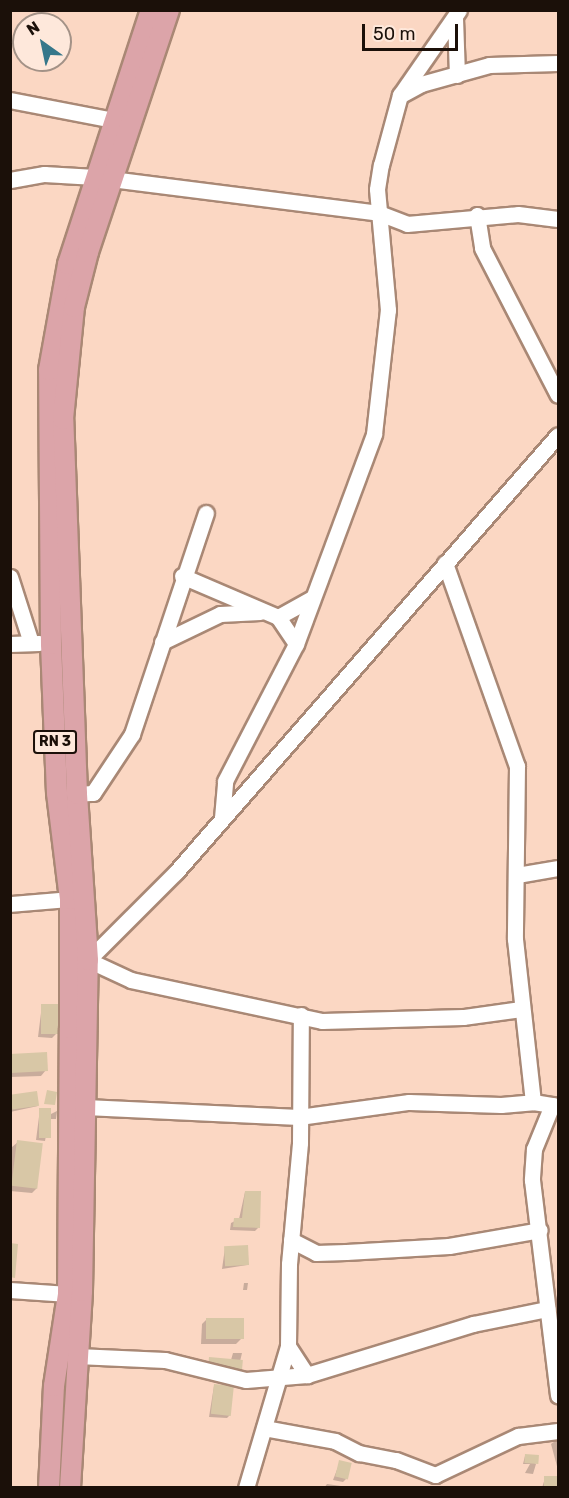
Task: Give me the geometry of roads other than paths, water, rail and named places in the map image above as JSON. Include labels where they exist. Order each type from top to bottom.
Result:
[{"type":"main road","name":"RN 3","points":[[70,1488],[85,1107],[88,960],[77,794],[63,419],[74,307],[103,178],[113,120],[151,10]]},
{"type":"main road","name":"RN 3","points":[[49,1488],[54,1386],[68,1294],[70,899],[41,643],[49,370],[68,264],[169,10]]},
{"type":"street","points":[[457,14],[457,75]]},
{"type":"street","points":[[222,818],[221,799],[225,781],[296,644],[311,598],[374,434],[388,310],[377,189],[381,165],[400,95],[457,14]]},
{"type":"street","points":[[400,95],[421,84],[489,66],[558,63]]},
{"type":"street","points":[[10,100],[113,120]]},
{"type":"street","points":[[10,180],[44,174],[103,178],[379,213],[407,225],[421,225],[477,215],[518,214],[558,219]]},
{"type":"street","points":[[477,215],[482,248],[558,395]]},
{"type":"street","points":[[521,1009],[463,1017],[348,1022],[301,1015],[130,980],[88,960],[138,914],[558,435]]},
{"type":"street","points":[[77,794],[93,793],[132,734],[182,576],[206,513]]},
{"type":"street","points":[[445,563],[516,766],[515,939],[533,1102]]},
{"type":"street","points":[[182,576],[261,612],[278,617],[296,644]]},
{"type":"street","points":[[10,577],[41,643],[10,644]]},
{"type":"street","points":[[278,617],[311,598]]},
{"type":"street","points":[[162,642],[220,614],[261,612]]},
{"type":"street","points":[[517,875],[558,868]]},
{"type":"street","points":[[10,904],[70,899]]},
{"type":"street","points":[[246,1488],[288,1346],[291,1240],[299,1117],[301,1015]]},
{"type":"street","points":[[85,1107],[299,1117],[409,1102],[501,1105],[533,1102],[555,1105],[532,1160],[558,1395]]},
{"type":"street","points":[[291,1240],[316,1253],[346,1252],[449,1246],[540,1230]]},
{"type":"street","points":[[10,1290],[68,1294]]},
{"type":"street","points":[[76,1356],[165,1360],[246,1380],[279,1378],[307,1375],[472,1324],[547,1309]]},
{"type":"street","points":[[288,1346],[307,1375]]},
{"type":"street","points":[[264,1428],[335,1441],[359,1454],[396,1460],[435,1475],[518,1436],[558,1431]]}]
